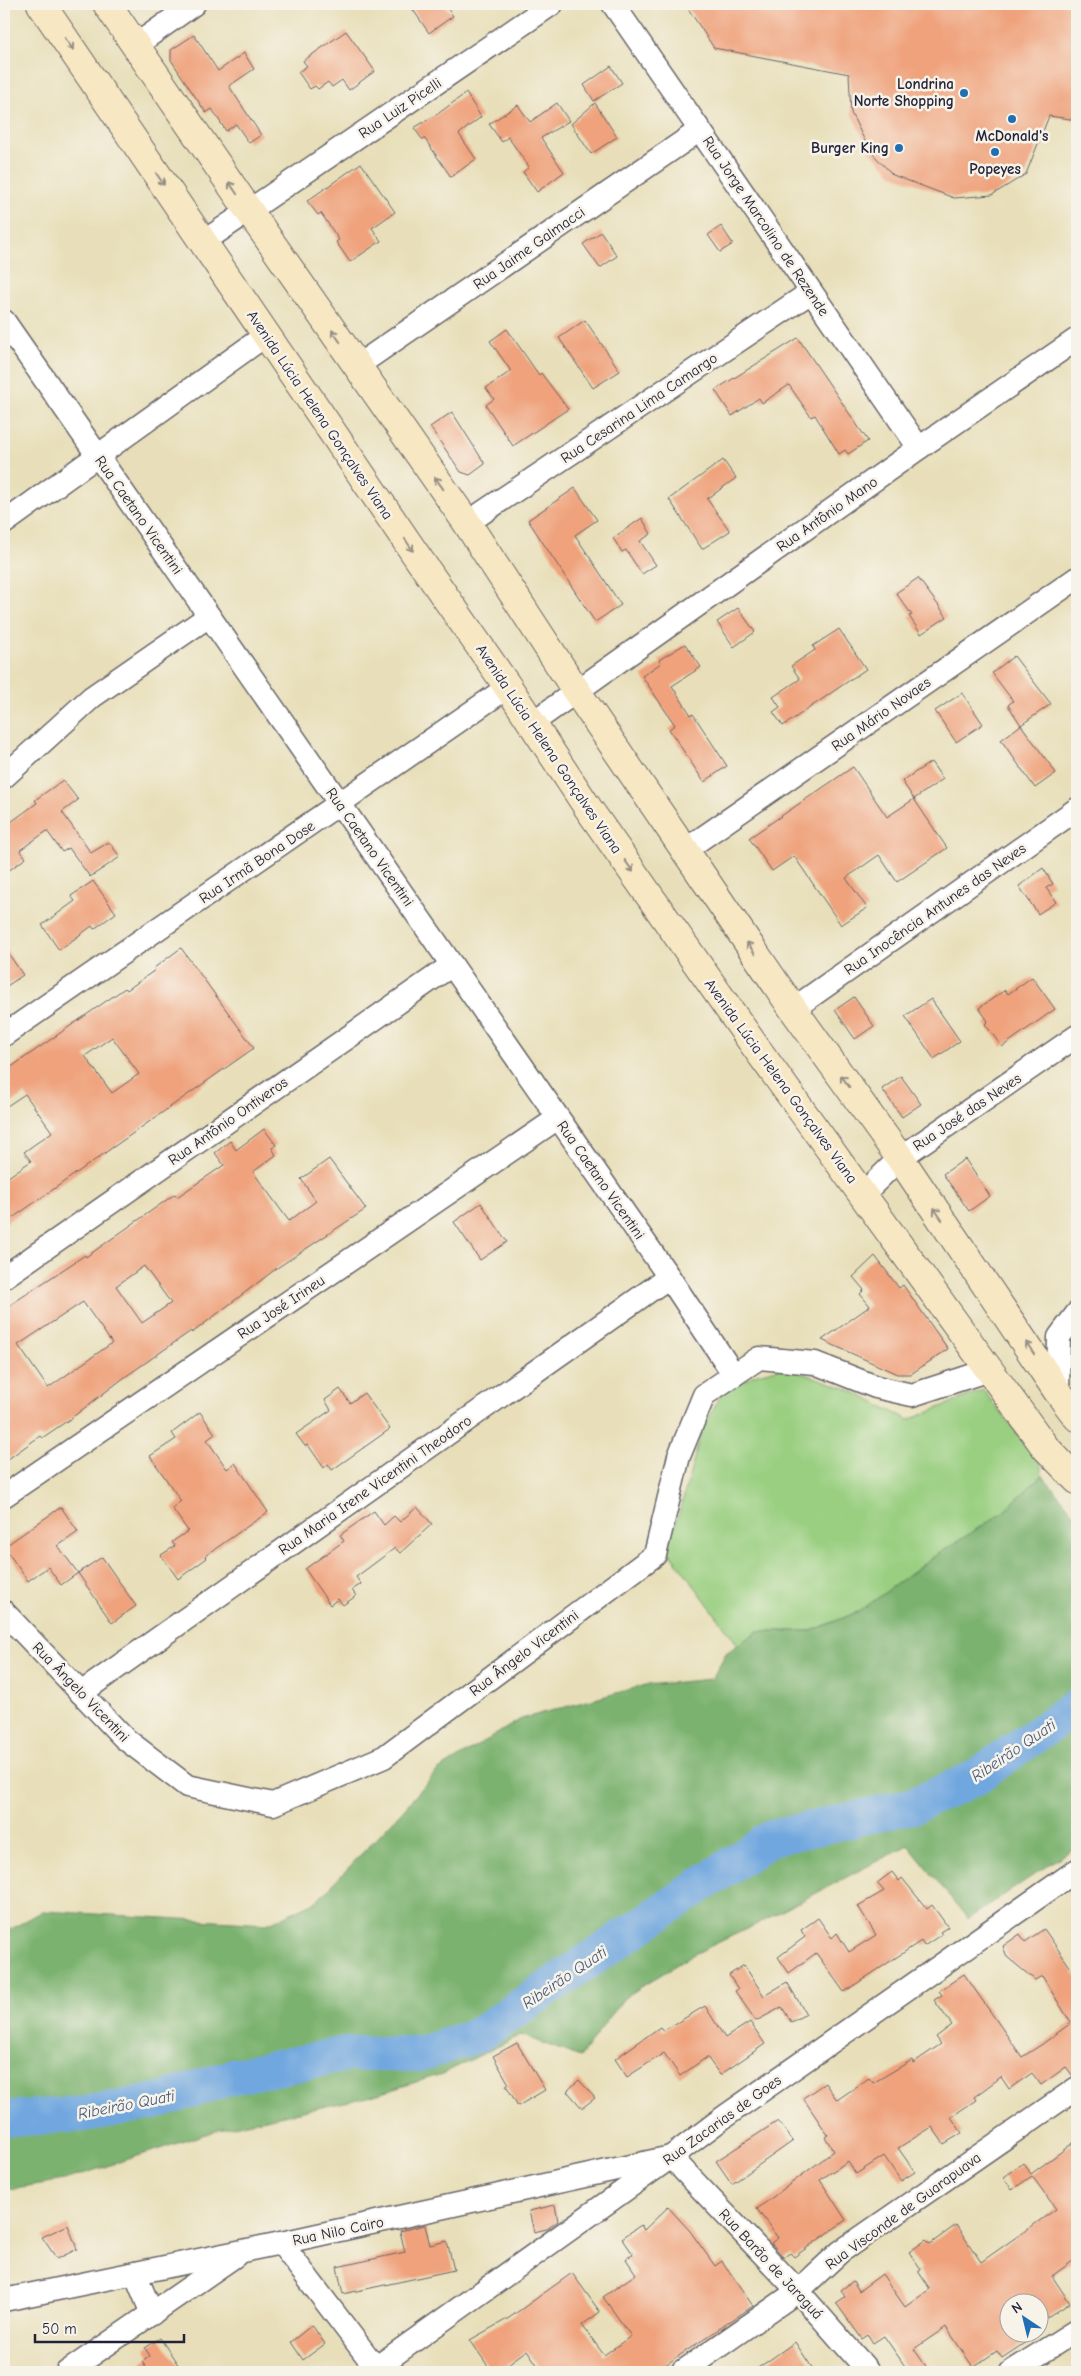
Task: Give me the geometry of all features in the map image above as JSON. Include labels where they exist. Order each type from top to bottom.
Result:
[{"type":"street","name":"Avenida Lúcia Helena Gonçalves Viana","points":[[41,4],[604,830],[862,1195],[1045,1447],[1077,1480]]},
{"type":"street","points":[[107,4],[249,212],[467,523],[578,692],[793,1009],[900,1158],[1058,1392],[1077,1417]]},
{"type":"street","points":[[136,45],[194,4]]},
{"type":"street","name":"Rua Luiz Picelli","points":[[203,242],[552,4]]},
{"type":"street","name":"Rua Jorge Marcolino de Rezende","points":[[613,4],[919,448]]},
{"type":"street","name":"Rua Jaime Galmacci","points":[[357,366],[700,130]]},
{"type":"street","name":"Rua Cesarina Lima Camargo","points":[[467,523],[811,292]]},
{"type":"street","name":"Rua Caetano Vicentini","points":[[4,321],[669,1278],[734,1375]]},
{"type":"street","points":[[4,523],[266,336]]},
{"type":"street","name":"Rua Antônio Mano","points":[[532,723],[919,448],[1077,339]]},
{"type":"street","name":"Rua Mário Novaes","points":[[685,850],[1077,578]]},
{"type":"street","points":[[4,777],[92,698],[209,616]]},
{"type":"street","name":"Rua Irmã Bona Dose","points":[[4,1035],[340,805],[508,687]]},
{"type":"street","name":"Rua Inocência Antunes das Neves","points":[[793,1009],[1077,809]]},
{"type":"street","name":"Rua Antônio Ontiveros","points":[[4,1277],[452,965]]},
{"type":"street","name":"Rua José das Neves","points":[[862,1195],[900,1158],[1077,1036]]},
{"type":"street","name":"Rua José Irineu","points":[[4,1496],[558,1118]]},
{"type":"street","name":"Rua Maria Irene Vicentini Theodoro","points":[[81,1693],[669,1278]]},
{"type":"street","points":[[1058,1392],[1059,1337],[1077,1313]]},
{"type":"street","name":"Rua Ângelo Vicentini","points":[[4,1612],[124,1738],[187,1786],[273,1804],[384,1757],[655,1555],[679,1456],[704,1395],[759,1358],[815,1363],[876,1387],[912,1395],[989,1370]]},
{"type":"street","name":"Rua Zacarias de Goes","points":[[373,2370],[671,2158],[724,2117],[1077,1870]]},
{"type":"street","name":"Rua Visconde de Guarapuava","points":[[682,2372],[798,2291],[840,2252],[1077,2088]]},
{"type":"street","name":"Rua Nilo Cairo","points":[[4,2300],[242,2252],[671,2158]]},
{"type":"street","name":"Rua Barão de Jaraguá","points":[[671,2158],[798,2291],[869,2372]]},
{"type":"street","points":[[281,2243],[373,2370]]},
{"type":"street","points":[[67,2372],[242,2252]]},
{"type":"street","points":[[135,2273],[152,2314]]},
{"type":"street","points":[[1012,2372],[1077,2330]]},
{"type":"green space","points":[[784,1367],[846,1388],[909,1420],[983,1390],[1040,1463],[1042,1475],[1002,1513],[932,1558],[860,1611],[811,1631],[758,1631],[738,1645],[665,1546],[679,1514],[701,1433],[722,1393],[754,1375]]},
{"type":"green space","points":[[1042,1475],[1077,1517],[1077,1846],[968,1919],[908,1845],[759,1923],[690,1956],[624,1998],[580,2057],[521,2035],[442,2074],[368,2097],[224,2128],[64,2180],[4,2190],[4,1933],[43,1911],[267,1924],[317,1901],[437,1771],[521,1719],[646,1685],[712,1679],[726,1653],[758,1631],[811,1631],[860,1611],[932,1558],[1002,1513]]},
{"type":"building","points":[[409,4],[444,4],[453,16],[429,33]]},
{"type":"building","name":"Londrina Norte Shopping","points":[[685,4],[1077,4],[1077,120],[1049,116],[1026,174],[992,195],[954,198],[893,175],[870,151],[851,113],[849,74],[714,48]]},
{"type":"building","points":[[346,31],[375,71],[349,90],[342,80],[332,87],[328,82],[318,89],[315,86],[310,89],[298,72],[307,66],[303,61]]},
{"type":"building","points":[[194,35],[218,71],[244,53],[254,69],[229,86],[261,135],[249,143],[236,124],[226,131],[212,109],[206,113],[171,60],[171,50]]},
{"type":"building","points":[[611,66],[622,83],[594,101],[584,85]]},
{"type":"building","points":[[466,93],[481,117],[459,134],[476,159],[451,177],[425,139],[422,139],[414,128],[439,113]]},
{"type":"building","points":[[557,103],[569,121],[541,138],[564,172],[537,192],[523,172],[529,167],[508,137],[502,142],[489,124],[518,105],[530,122]]},
{"type":"building","points":[[595,103],[617,137],[591,154],[571,124]]},
{"type":"building","points":[[361,163],[395,212],[372,228],[381,241],[350,262],[336,242],[339,240],[321,213],[318,215],[307,201]]},
{"type":"building","points":[[721,226],[733,244],[720,252],[708,235]]},
{"type":"building","points":[[601,232],[617,256],[600,268],[583,244]]},
{"type":"building","points":[[585,320],[620,371],[593,388],[559,338]]},
{"type":"building","points":[[507,329],[539,375],[541,373],[568,409],[513,446],[486,405],[494,399],[486,388],[511,371],[490,341]]},
{"type":"building","points":[[798,338],[868,441],[848,454],[845,450],[839,454],[815,415],[811,417],[789,385],[762,403],[759,398],[732,416],[715,390]]},
{"type":"building","points":[[452,412],[485,464],[470,475],[461,472],[430,427]]},
{"type":"building","points":[[723,460],[736,478],[707,499],[730,531],[702,549],[669,499]]},
{"type":"building","points":[[575,488],[597,520],[575,535],[621,605],[595,622],[528,520]]},
{"type":"building","points":[[642,518],[651,534],[640,541],[656,565],[642,574],[626,550],[622,552],[613,538]]},
{"type":"building","points":[[918,578],[947,617],[921,634],[909,616],[912,615],[896,593]]},
{"type":"building","points":[[738,608],[755,632],[734,647],[717,622]]},
{"type":"building","points":[[839,629],[866,669],[783,726],[773,712],[780,707],[773,697],[800,679],[791,666],[815,650],[813,646]]},
{"type":"building","points":[[685,644],[701,667],[672,686],[727,766],[704,782],[669,729],[675,725],[642,676],[661,663],[659,660]]},
{"type":"building","points":[[1014,656],[1051,704],[1021,725],[1008,705],[1013,701],[992,673]]},
{"type":"building","points":[[962,693],[983,724],[956,742],[935,711]]},
{"type":"building","points":[[1021,725],[1056,773],[1035,788],[1001,740]]},
{"type":"building","points":[[931,762],[943,779],[914,799],[902,781]]},
{"type":"building","points":[[853,767],[887,817],[914,799],[947,848],[897,882],[879,855],[846,878],[867,908],[841,925],[794,856],[772,871],[749,838]]},
{"type":"building","points":[[63,780],[78,800],[62,812],[91,853],[109,842],[120,857],[90,877],[69,848],[62,852],[47,831],[20,850],[26,858],[4,874],[4,827],[37,803],[35,800]]},
{"type":"building","points":[[1043,868],[1053,884],[1046,888],[1056,902],[1038,914],[1019,886]]},
{"type":"building","points":[[93,881],[116,913],[94,929],[92,926],[59,950],[42,925],[75,901],[71,896]]},
{"type":"building","points":[[4,947],[23,975],[4,988]]},
{"type":"building","points":[[181,948],[254,1048],[4,1224],[4,1180],[31,1161],[24,1152],[52,1132],[25,1094],[4,1108],[4,1072],[125,988],[127,990],[155,970],[154,968]],"holes":[[[112,1037],[139,1074],[112,1093],[85,1056]]]},
{"type":"building","points":[[1032,977],[1055,1009],[1002,1047],[985,1024],[988,1021],[979,1008],[1005,990],[1008,994]]},
{"type":"building","points":[[854,997],[874,1026],[855,1039],[835,1010]]},
{"type":"building","points":[[931,999],[960,1041],[934,1059],[905,1016]]},
{"type":"building","points":[[901,1076],[921,1104],[902,1117],[882,1089]]},
{"type":"building","points":[[264,1129],[276,1145],[272,1148],[276,1155],[253,1172],[289,1221],[316,1201],[301,1179],[329,1159],[366,1209],[277,1268],[192,1333],[191,1331],[125,1377],[70,1419],[42,1438],[40,1436],[4,1462],[4,1309],[85,1255],[86,1257],[175,1194],[177,1197],[224,1165],[215,1153],[230,1141],[236,1150]],"holes":[[[144,1266],[171,1303],[142,1323],[116,1286]],[[83,1302],[112,1343],[48,1388],[18,1345]]]},
{"type":"building","points":[[965,1159],[990,1196],[969,1211],[943,1174]]},
{"type":"building","points":[[481,1203],[507,1242],[480,1260],[454,1222]]},
{"type":"building","points":[[875,1256],[899,1288],[903,1285],[948,1349],[911,1374],[897,1374],[822,1340],[870,1306],[860,1294],[864,1290],[853,1277]]},
{"type":"building","points":[[340,1389],[350,1403],[364,1393],[390,1429],[332,1470],[328,1464],[324,1468],[308,1445],[305,1446],[296,1434],[331,1410],[325,1400]]},
{"type":"building","points":[[200,1412],[215,1434],[207,1440],[227,1469],[235,1463],[268,1512],[205,1556],[207,1558],[178,1579],[161,1555],[175,1546],[172,1542],[188,1531],[172,1508],[181,1501],[150,1456],[176,1439],[172,1433]]},
{"type":"building","points":[[61,1507],[78,1532],[58,1546],[78,1573],[61,1585],[48,1567],[28,1581],[4,1547]]},
{"type":"building","points":[[417,1507],[432,1524],[400,1553],[395,1548],[356,1577],[361,1584],[352,1590],[356,1596],[343,1605],[338,1599],[330,1605],[305,1569],[344,1541],[340,1535],[374,1511],[384,1525],[394,1516],[400,1522]]},
{"type":"building","points":[[102,1557],[136,1606],[112,1623],[78,1573]]},
{"type":"building","points":[[892,1872],[899,1881],[902,1878],[927,1909],[932,1905],[948,1927],[940,1932],[942,1934],[924,1946],[921,1941],[844,1992],[816,1953],[789,1973],[778,1957],[805,1937],[801,1930],[818,1918],[832,1938],[837,1933],[849,1952],[876,1935],[858,1906],[884,1891],[877,1883]]},
{"type":"building","points":[[1044,1929],[1077,1977],[1077,2075],[1073,2076],[1066,2067],[1041,2085],[1032,2073],[1009,2089],[1001,2077],[974,2097],[976,2100],[951,2117],[962,2133],[944,2144],[932,2127],[898,2148],[915,2172],[901,2181],[884,2156],[856,2174],[848,2161],[820,2180],[846,2220],[794,2257],[790,2253],[784,2257],[771,2243],[778,2238],[757,2209],[834,2151],[825,2137],[828,2135],[803,2098],[825,2083],[837,2100],[869,2078],[873,2083],[912,2060],[913,2063],[941,2044],[936,2037],[952,2025],[934,2000],[942,1995],[939,1991],[964,1974],[1022,2057],[1041,2045],[1071,2023],[1042,1976],[1035,1980],[1007,1957],[1003,1946],[1020,1934],[1025,1942]]},
{"type":"building","points":[[744,1965],[764,1996],[787,1982],[806,2014],[791,2022],[782,2007],[756,2021],[735,1991],[738,1989],[729,1975]]},
{"type":"building","points":[[705,2006],[725,2038],[750,2022],[765,2044],[720,2075],[707,2057],[680,2076],[664,2053],[627,2077],[615,2059],[660,2027],[663,2031]]},
{"type":"building","points":[[517,2043],[545,2090],[518,2106],[506,2085],[509,2084],[493,2056]]},
{"type":"building","points":[[579,2080],[595,2098],[582,2108],[567,2091]]},
{"type":"building","points":[[778,2121],[793,2141],[732,2184],[716,2161]]},
{"type":"building","points":[[1077,2140],[1077,2258],[1052,2276],[1070,2303],[1048,2317],[1048,2294],[998,2294],[998,2344],[1023,2344],[1002,2358],[997,2351],[973,2367],[946,2327],[914,2349],[930,2372],[909,2372],[884,2336],[873,2343],[868,2335],[862,2339],[836,2303],[845,2297],[841,2290],[853,2281],[859,2291],[882,2274],[905,2307],[930,2289],[918,2271],[921,2269],[909,2252],[926,2240],[930,2244],[956,2225],[981,2262],[1056,2209],[1032,2176],[1012,2190],[1003,2177],[1023,2163],[1031,2174]]},
{"type":"building","points":[[555,2205],[558,2221],[547,2229],[534,2232],[529,2211]]},
{"type":"building","points":[[668,2207],[690,2231],[715,2266],[722,2261],[753,2306],[655,2372],[542,2372],[527,2350],[497,2372],[492,2372],[470,2340],[509,2318],[572,2273],[600,2312],[582,2325],[604,2355],[631,2336],[603,2297],[636,2274],[626,2259],[633,2254],[622,2238],[641,2225],[644,2230]]},
{"type":"building","points":[[68,2225],[77,2249],[57,2259],[42,2237]]},
{"type":"building","points":[[425,2225],[430,2245],[447,2241],[454,2270],[343,2294],[337,2267],[405,2252],[400,2231]]},
{"type":"building","points":[[312,2325],[325,2344],[303,2360],[291,2342]]},
{"type":"building","points":[[160,2338],[183,2372],[149,2372],[142,2362],[150,2356],[145,2348]]},
{"type":"building","points":[[795,2342],[815,2372],[752,2372],[768,2361]]},
{"type":"waterway","name":"Ribeirão Quati","points":[[4,2119],[83,2114],[158,2101],[235,2076],[346,2054],[421,2054],[478,2035],[771,1838],[912,1806],[973,1779],[1077,1706]]},
{"type":"place","name":"Londrina Norte Shopping","points":[[964,93]]},
{"type":"place","name":"McDonald's","points":[[1012,119]]},
{"type":"place","name":"Burger King","points":[[899,148]]},
{"type":"place","name":"Popeyes","points":[[995,152]]}]
